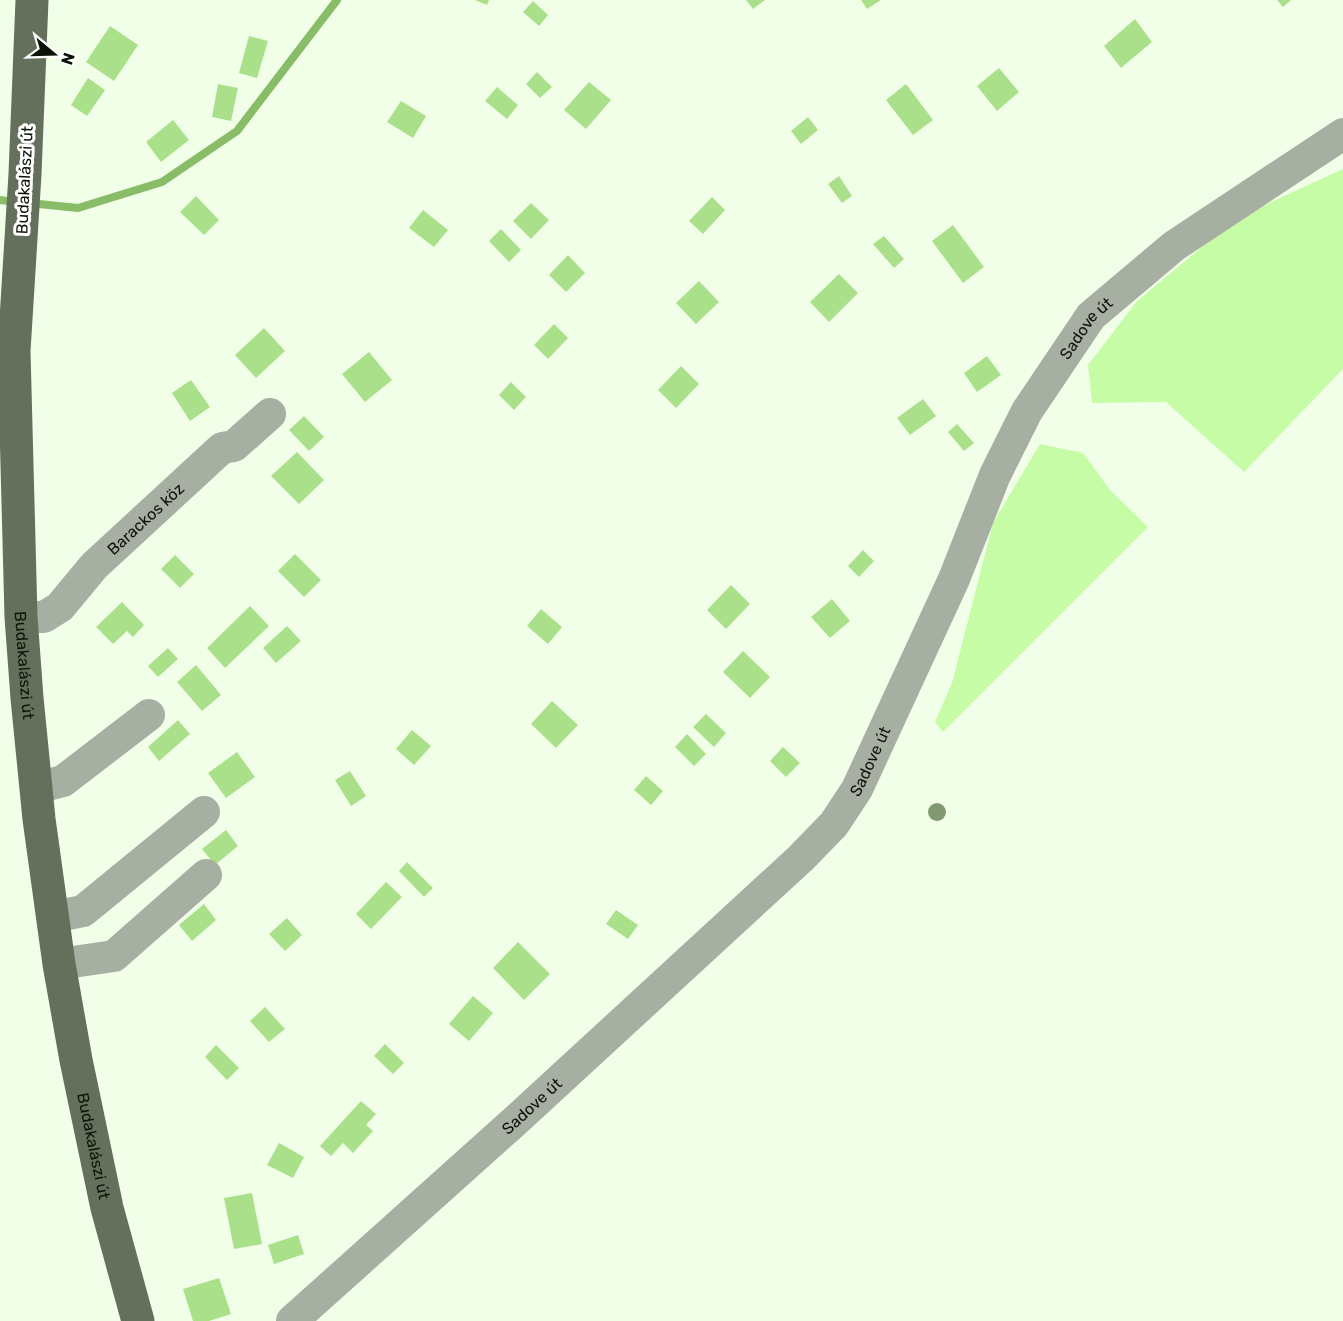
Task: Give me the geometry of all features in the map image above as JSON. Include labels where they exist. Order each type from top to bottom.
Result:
[{"type":"main road","name":"Budakalászi út","points":[[32,0],[14,351],[21,617],[36,788],[59,964],[76,1060],[107,1208],[138,1321]]},
{"type":"street","name":"Sadove út","points":[[292,1321],[514,1122],[801,858],[834,824],[857,789],[954,579],[994,475],[1028,411],[1091,316],[1174,246],[1343,134]]},
{"type":"street","name":"Barackos köz","points":[[21,617],[44,617],[60,607],[94,566],[179,487],[222,448],[234,446],[270,414]]},
{"type":"street","points":[[36,788],[63,781],[148,715]]},
{"type":"street","points":[[53,917],[83,911],[204,812]]},
{"type":"street","points":[[59,964],[114,956],[206,874]]},
{"type":"green space","points":[[1343,169],[1343,369],[1244,472],[1166,402],[1092,403],[1088,365],[1137,301],[1227,226],[1269,203]]},
{"type":"green space","points":[[1040,444],[1083,453],[1110,490],[1148,527],[943,732],[935,722],[952,683],[993,523]]},
{"type":"building","points":[[475,0],[489,0],[487,5]]},
{"type":"building","points":[[746,0],[765,0],[753,9]]},
{"type":"building","points":[[861,0],[881,0],[867,9]]},
{"type":"building","points":[[1277,0],[1291,0],[1283,7]]},
{"type":"building","points":[[533,1],[548,15],[539,26],[523,12]]},
{"type":"building","points":[[1135,19],[1152,42],[1121,68],[1104,46]]},
{"type":"building","points":[[110,26],[138,45],[114,81],[86,62]]},
{"type":"building","points":[[249,36],[268,41],[257,78],[239,73]]},
{"type":"building","points":[[999,68],[1019,92],[997,111],[977,86]]},
{"type":"building","points":[[537,72],[552,87],[540,98],[526,84]]},
{"type":"building","points":[[88,78],[105,90],[87,116],[71,105]]},
{"type":"building","points":[[589,82],[611,100],[586,129],[564,110]]},
{"type":"building","points":[[218,84],[238,88],[231,121],[212,117]]},
{"type":"building","points":[[906,84],[933,120],[913,135],[886,100]]},
{"type":"building","points":[[497,87],[518,105],[507,119],[485,101]]},
{"type":"building","points":[[401,101],[426,116],[413,138],[387,122]]},
{"type":"building","points":[[808,117],[818,130],[801,144],[791,131]]},
{"type":"building","points":[[173,120],[189,140],[161,162],[146,142]]},
{"type":"building","points":[[839,176],[852,196],[842,203],[828,184]]},
{"type":"building","points":[[196,196],[219,220],[204,235],[180,212]]},
{"type":"building","points":[[712,197],[725,210],[703,234],[689,221]]},
{"type":"building","points":[[531,203],[549,220],[531,239],[513,221]]},
{"type":"building","points":[[423,210],[448,230],[434,247],[409,228]]},
{"type":"building","points":[[953,225],[984,267],[963,283],[932,241]]},
{"type":"building","points":[[501,229],[521,250],[509,262],[489,241]]},
{"type":"building","points":[[884,236],[904,259],[894,268],[873,244]]},
{"type":"building","points":[[568,255],[585,273],[566,292],[549,275]]},
{"type":"building","points":[[839,274],[858,293],[829,322],[810,302]]},
{"type":"building","points":[[699,281],[719,302],[696,324],[676,303]]},
{"type":"building","points":[[554,324],[568,338],[548,359],[534,345]]},
{"type":"building","points":[[264,328],[285,351],[256,378],[235,355]]},
{"type":"building","points":[[369,352],[392,380],[365,402],[342,374]]},
{"type":"building","points":[[987,356],[1001,375],[977,392],[964,373]]},
{"type":"building","points":[[681,366],[699,384],[676,408],[658,390]]},
{"type":"building","points":[[191,380],[210,407],[190,421],[172,393]]},
{"type":"building","points":[[511,382],[526,397],[514,410],[499,395]]},
{"type":"building","points":[[923,399],[936,416],[910,435],[897,418]]},
{"type":"building","points":[[304,416],[324,437],[309,451],[289,430]]},
{"type":"building","points":[[957,424],[974,443],[964,451],[948,432]]},
{"type":"building","points":[[297,452],[324,480],[299,504],[271,476]]},
{"type":"building","points":[[863,550],[874,561],[859,577],[848,566]]},
{"type":"building","points":[[295,554],[321,580],[304,597],[278,571]]},
{"type":"building","points":[[175,555],[194,574],[180,588],[161,569]]},
{"type":"building","points":[[731,585],[750,604],[726,629],[707,610]]},
{"type":"building","points":[[832,599],[850,621],[830,638],[811,617]]},
{"type":"building","points":[[122,602],[144,625],[133,637],[127,631],[113,644],[96,627]]},
{"type":"building","points":[[250,606],[269,626],[225,668],[207,648]]},
{"type":"building","points":[[541,609],[562,627],[548,644],[527,626]]},
{"type":"building","points":[[287,626],[301,641],[276,663],[263,648]]},
{"type":"building","points":[[168,648],[178,659],[158,677],[148,666]]},
{"type":"building","points":[[743,651],[770,677],[750,698],[723,672]]},
{"type":"building","points":[[196,665],[221,695],[202,711],[177,682]]},
{"type":"building","points":[[552,701],[578,725],[556,748],[531,724]]},
{"type":"building","points":[[706,714],[726,733],[714,747],[693,727]]},
{"type":"building","points":[[178,720],[190,734],[159,761],[148,747]]},
{"type":"building","points":[[412,730],[431,746],[414,765],[396,749]]},
{"type":"building","points":[[687,734],[706,754],[694,766],[675,747]]},
{"type":"building","points":[[783,747],[800,763],[786,777],[770,761]]},
{"type":"building","points":[[237,752],[255,777],[226,798],[208,773]]},
{"type":"building","points":[[350,771],[366,796],[351,806],[335,780]]},
{"type":"building","points":[[646,776],[663,791],[651,805],[634,790]]},
{"type":"building","points":[[226,830],[238,846],[215,865],[202,849]]},
{"type":"building","points":[[407,862],[433,888],[424,897],[399,871]]},
{"type":"building","points":[[386,882],[402,897],[371,929],[356,914]]},
{"type":"building","points":[[204,904],[216,920],[192,941],[179,925]]},
{"type":"building","points":[[616,910],[638,925],[628,939],[606,924]]},
{"type":"building","points":[[287,918],[302,935],[285,951],[269,934]]},
{"type":"building","points":[[518,942],[550,974],[524,1000],[493,968]]},
{"type":"building","points":[[473,996],[493,1013],[469,1041],[449,1024]]},
{"type":"building","points":[[265,1007],[285,1029],[269,1042],[250,1021]]},
{"type":"building","points":[[385,1044],[404,1063],[393,1074],[374,1056]]},
{"type":"building","points":[[216,1045],[239,1068],[227,1080],[205,1057]]},
{"type":"building","points":[[361,1101],[376,1114],[366,1125],[373,1131],[353,1153],[343,1143],[331,1156],[320,1146]]},
{"type":"building","points":[[279,1143],[304,1157],[293,1178],[267,1165]]},
{"type":"building","points":[[252,1193],[262,1244],[234,1249],[224,1198]]},
{"type":"building","points":[[298,1235],[304,1254],[274,1264],[268,1245]]},
{"type":"building","points":[[219,1278],[231,1314],[209,1321],[193,1321],[183,1289]]},
{"type":"waterway","points":[[29,203],[78,208],[162,182],[237,131],[337,0]]},
{"type":"waterway","points":[[0,200],[16,202]]}]
